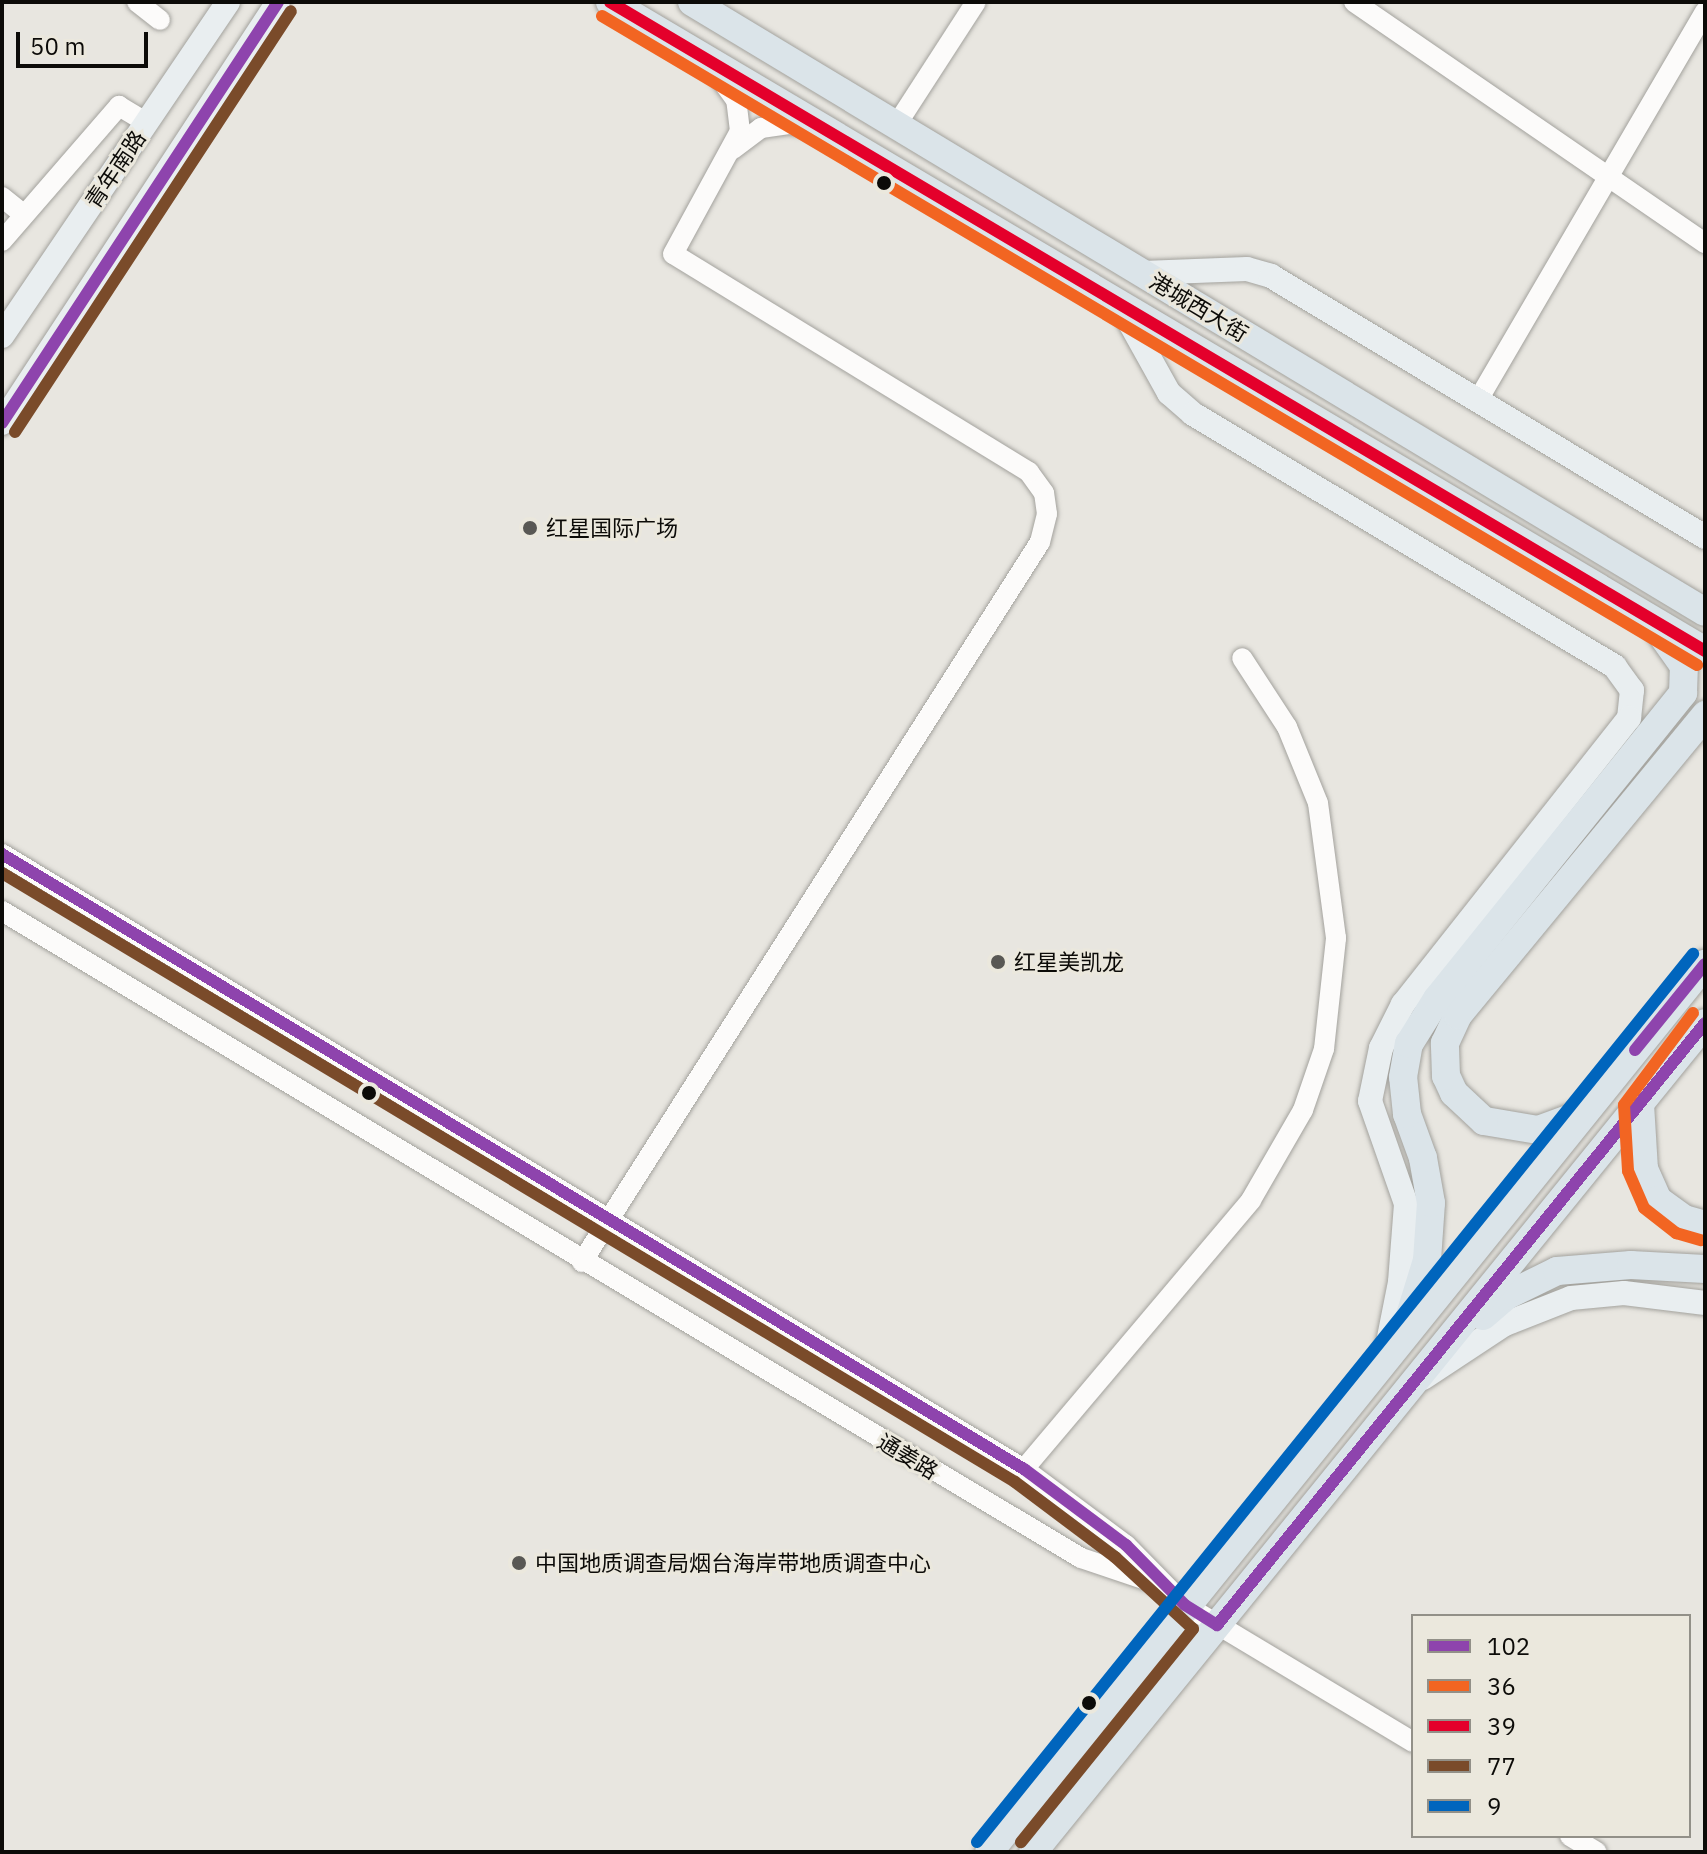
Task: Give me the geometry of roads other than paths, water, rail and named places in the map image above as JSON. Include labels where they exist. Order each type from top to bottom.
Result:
[{"type":"highway","name":"港城西大街","points":[[610,2],[1705,651]]},
{"type":"highway","name":"港城西大街","points":[[692,2],[1701,608]]},
{"type":"highway","points":[[1402,1341],[1427,1260],[1431,1203],[1423,1158],[1407,1114],[1403,1077],[1409,1044],[1437,999],[1683,693],[1684,666],[1670,641],[1606,593]]},
{"type":"highway","points":[[1583,1114],[1538,1130],[1484,1121],[1454,1093],[1446,1076],[1445,1043],[1458,1015],[1705,715]]},
{"type":"highway","points":[[989,1852],[1185,1605],[1705,964]]},
{"type":"highway","points":[[1033,1852],[1705,1023]]},
{"type":"highway","points":[[1640,1104],[1644,1169],[1658,1200],[1684,1219],[1705,1225]]},
{"type":"highway","points":[[1431,1361],[1506,1296],[1557,1271],[1631,1265],[1705,1269]]},
{"type":"main road","name":"青年南路","points":[[2,336],[228,2]]},
{"type":"main road","name":"青年南路","points":[[2,423],[278,2]]},
{"type":"main road","points":[[1143,273],[1247,269],[1271,276],[1705,537]]},
{"type":"main road","points":[[1120,305],[1169,393],[1193,414],[1615,667],[1632,690],[1629,718],[1403,1004],[1381,1048],[1370,1101],[1406,1204],[1400,1282],[1384,1363]]},
{"type":"main road","points":[[1411,1386],[1505,1324],[1571,1298],[1624,1293],[1705,1303]]},
{"type":"street","points":[[137,2],[160,20]]},
{"type":"street","points":[[897,124],[976,2]]},
{"type":"street","points":[[1354,2],[1705,243]]},
{"type":"street","points":[[1478,400],[1705,12]]},
{"type":"street","points":[[582,1262],[1040,542],[1047,514],[1044,493],[1029,472],[673,254],[733,149],[741,114],[724,80],[703,57]]},
{"type":"street","points":[[2,241],[119,106],[147,123]]},
{"type":"street","points":[[733,149],[761,128],[789,124],[831,134]]},
{"type":"street","points":[[2,197],[24,215]]},
{"type":"street","points":[[1024,1469],[1251,1200],[1303,1110],[1324,1049],[1336,938],[1318,803],[1287,727],[1242,658]]},
{"type":"street","name":"通姜路","points":[[2,854],[1024,1469],[1126,1545],[1185,1605],[1217,1625]]},
{"type":"street","name":"通姜路","points":[[2,911],[582,1262],[1081,1558],[1165,1586]]},
{"type":"street","points":[[1217,1625],[1411,1741]]},
{"type":"street","points":[[1573,1838],[1597,1852]]},
{"type":"place","name":"红星国际广场","points":[[530,528]]},
{"type":"place","name":"红星美凯龙","points":[[998,962]]},
{"type":"place","name":"中国地质调查局烟台海岸带地质调查中心","points":[[519,1563]]}]
